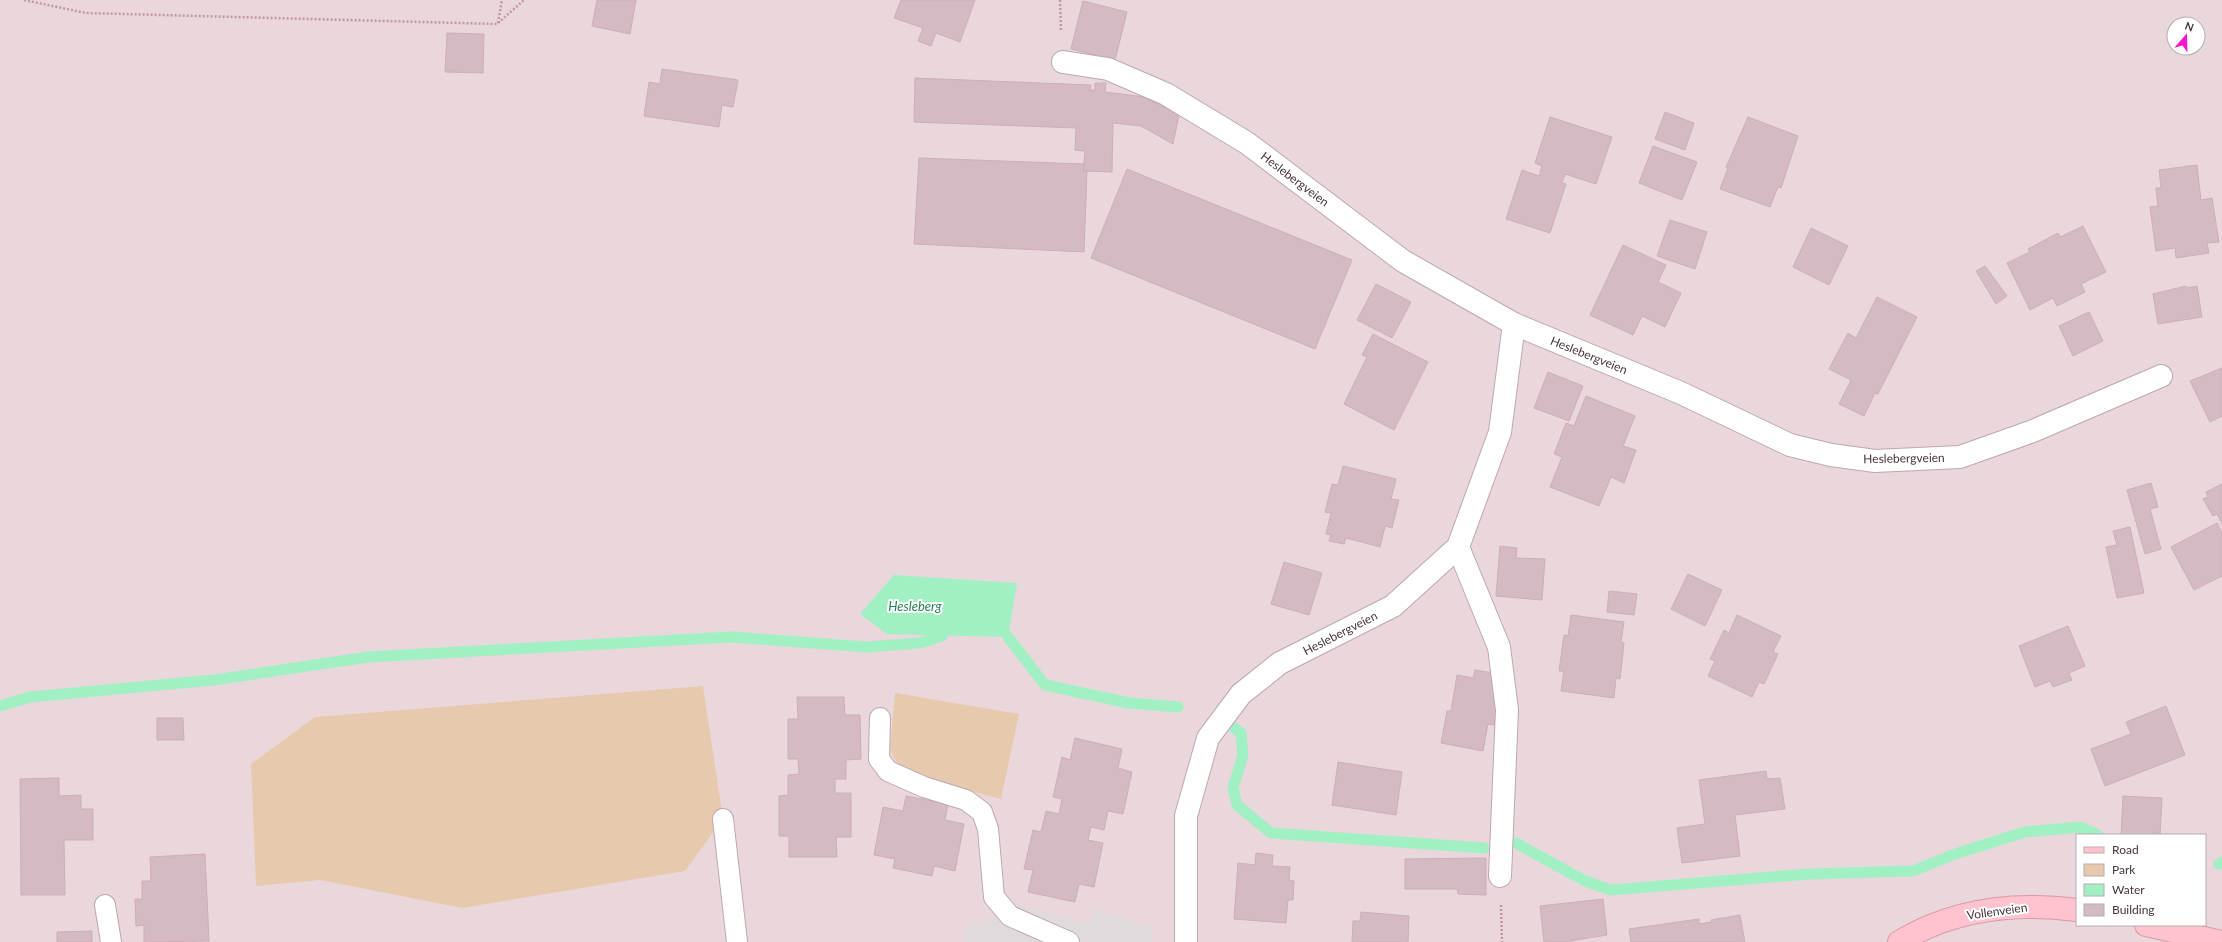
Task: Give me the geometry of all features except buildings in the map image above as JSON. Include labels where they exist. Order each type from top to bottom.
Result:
[{"type":"main road","name":"Vollenveien","points":[[1899,942],[1928,927],[1971,913],[2028,906],[2076,910]]},
{"type":"main road","points":[[2150,926],[2222,942]]},
{"type":"street","name":"Heslebergveien","points":[[1063,62],[1108,68],[1166,94],[1247,143],[1403,262],[1514,324],[1681,393],[1790,445],[1831,456],[1875,461],[1960,456],[2033,432],[2161,376]]},
{"type":"street","name":"Heslebergveien","points":[[1186,942],[1186,816],[1208,738],[1241,694],[1280,663],[1393,606],[1458,548],[1500,432],[1514,324]]},
{"type":"street","points":[[1458,548],[1499,647],[1507,710],[1500,876]]},
{"type":"lane","points":[[880,718],[879,758],[888,771],[924,787],[966,800],[982,812],[988,829],[994,897],[1010,916],[1069,942]]},
{"type":"lane","points":[[723,819],[737,942]]},
{"type":"lane","points":[[105,906],[110,942]]},
{"type":"path","points":[[24,0],[86,12],[497,24],[524,0]]},
{"type":"path","points":[[497,24],[502,0]]},
{"type":"path","points":[[1500,876],[1502,942]]},
{"type":"shaded area","points":[[0,0],[2222,0],[2222,942],[0,942]]},
{"type":"shaded area","points":[[1021,905],[1090,925],[1095,910],[1153,927],[1149,942],[965,942],[968,925],[984,922]]},
{"type":"green space","points":[[703,686],[723,819],[685,871],[462,908],[320,880],[256,886],[251,764],[315,717]]},
{"type":"green space","points":[[895,693],[1019,714],[1001,799],[921,778],[898,766],[890,749]]},
{"type":"water","name":"Hesleberg","points":[[894,575],[1017,583],[1008,637],[887,634],[860,614]]},
{"type":"waterway","points":[[0,706],[30,697],[214,680],[368,657],[732,637],[867,647],[920,643],[942,636]]},
{"type":"waterway","points":[[1008,637],[1045,685],[1129,703],[1178,707]]},
{"type":"waterway","points":[[1234,728],[1241,733],[1243,755],[1233,788],[1237,805],[1271,833],[1484,848]]},
{"type":"waterway","points":[[1516,843],[1585,881],[1611,890],[1809,874],[1913,871],[1955,854],[2025,832],[2080,827],[2096,834]]}]
